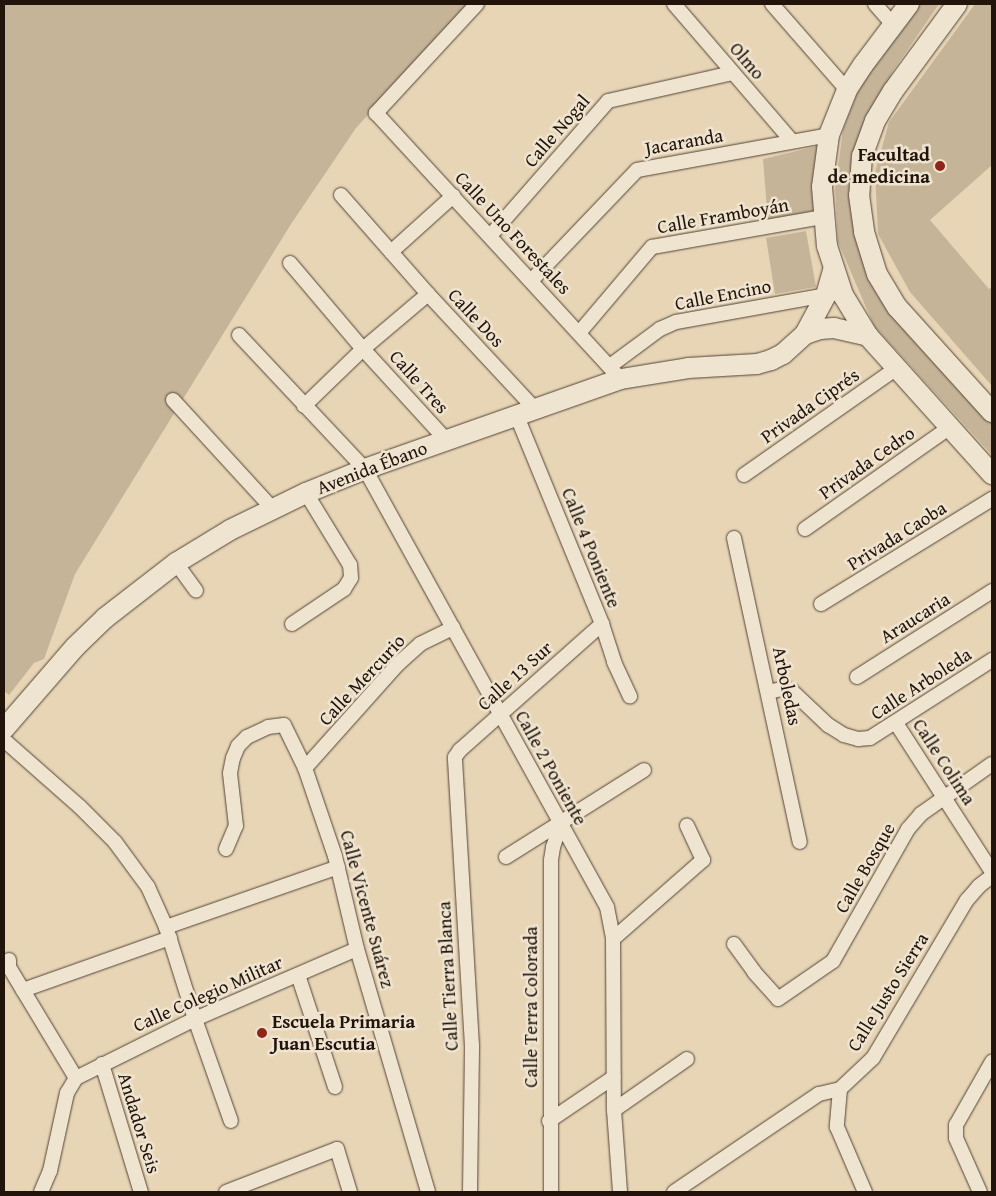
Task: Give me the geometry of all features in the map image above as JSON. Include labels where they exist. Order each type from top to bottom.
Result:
[{"type":"main road","points":[[909,4],[863,65],[847,90],[829,135],[822,188],[823,217],[833,271],[843,294],[868,336],[992,474]]},
{"type":"main road","points":[[957,4],[893,91],[875,121],[862,156],[859,195],[864,232],[877,274],[897,307],[992,412]]},
{"type":"main road","name":"Avenida Ébano","points":[[806,334],[826,295],[833,271]]},
{"type":"main road","name":"Avenida Ébano","points":[[4,729],[75,647],[134,594],[176,563],[230,530],[306,493],[365,469],[525,411],[616,373],[756,364],[783,354],[806,334],[820,329],[834,328],[868,336]]},
{"type":"street","name":"Calle Uno Forestales","points":[[477,4],[376,113],[616,373]]},
{"type":"street","name":"Olmo","points":[[674,4],[792,142]]},
{"type":"street","points":[[772,4],[847,90]]},
{"type":"street","points":[[875,4],[893,25]]},
{"type":"street","name":"Calle Nogal","points":[[490,236],[608,101],[732,73]]},
{"type":"street","name":"Jacaranda","points":[[531,281],[637,170],[829,135]]},
{"type":"street","name":"Calle Dos","points":[[341,194],[428,294],[525,411]]},
{"type":"street","points":[[392,252],[453,196]]},
{"type":"street","name":"Calle Framboyán","points":[[579,333],[652,247],[823,217]]},
{"type":"street","name":"Calle Tres","points":[[290,263],[363,349],[446,440]]},
{"type":"street","points":[[304,406],[363,349],[428,294]]},
{"type":"street","name":"Calle Encino","points":[[616,373],[660,329],[676,322],[826,295]]},
{"type":"street","name":"Calle 2 Poniente","points":[[239,335],[365,469],[500,716],[607,906],[613,939],[614,1110],[620,1192]]},
{"type":"street","name":"Privada Ciprés","points":[[744,475],[897,368]]},
{"type":"street","points":[[173,400],[273,509]]},
{"type":"street","name":"Calle 4 Poniente","points":[[525,411],[602,624],[607,646],[630,697]]},
{"type":"street","name":"Privada Cedro","points":[[804,529],[950,427]]},
{"type":"street","points":[[292,624],[344,589],[352,578],[350,565],[306,493]]},
{"type":"street","name":"Privada Caoba","points":[[821,604],[992,499]]},
{"type":"street","name":"Arboledas","points":[[734,538],[769,692],[800,842]]},
{"type":"street","points":[[176,563],[196,591]]},
{"type":"street","name":"Araucaria","points":[[857,677],[992,591]]},
{"type":"street","name":"Calle 13 Sur","points":[[455,757],[460,750],[602,624]]},
{"type":"street","name":"Calle Mercurio","points":[[305,768],[398,664],[420,644],[453,628]]},
{"type":"street","name":"Calle Arboleda","points":[[769,692],[785,688],[792,691],[828,725],[844,735],[858,739],[870,738],[992,660]]},
{"type":"street","name":"Calle Colima","points":[[896,723],[992,874]]},
{"type":"street","name":"Calle Vicente Suárez","points":[[226,849],[236,826],[230,773],[238,746],[247,737],[268,728],[284,725],[305,768],[338,867],[357,949],[428,1192]]},
{"type":"street","points":[[4,740],[80,807],[115,842],[144,880],[168,933],[195,1019],[231,1121]]},
{"type":"street","name":"Calle Tierra Blanca","points":[[455,757],[472,1046],[470,1192]]},
{"type":"street","name":"Calle Bosque","points":[[734,944],[754,972],[778,999],[833,961],[908,829],[921,814],[992,764]]},
{"type":"street","points":[[506,858],[644,770]]},
{"type":"street","name":"Calle Terra Colorada","points":[[550,1192],[551,860],[553,847],[561,824]]},
{"type":"street","points":[[613,939],[704,860],[687,826]]},
{"type":"street","points":[[23,990],[338,867]]},
{"type":"street","name":"Calle Justo Sierra","points":[[674,1192],[818,1094],[840,1089],[872,1058],[967,900],[992,874]]},
{"type":"street","name":"Calle Colegio Militar","points":[[76,1078],[195,1019],[357,949]]},
{"type":"street","points":[[10,960],[9,967],[76,1078],[67,1093],[50,1171],[41,1192]]},
{"type":"street","points":[[298,975],[335,1087]]},
{"type":"street","points":[[614,1110],[687,1059]]},
{"type":"street","points":[[980,1192],[956,1138],[956,1125],[992,1062]]},
{"type":"street","name":"Andador Seis","points":[[102,1064],[141,1192]]},
{"type":"street","points":[[549,1120],[614,1078]]},
{"type":"street","points":[[840,1089],[837,1127],[865,1192]]},
{"type":"street","points":[[226,1192],[337,1149],[350,1192]]},
{"type":"shaded area","points":[[4,4],[469,4],[356,128],[291,224],[75,574],[44,659],[34,663],[9,695],[4,691]]},
{"type":"shaded area","points":[[917,4],[939,4],[893,71],[859,139],[852,199],[893,310],[992,418],[992,455],[874,326],[838,242],[835,188],[843,130],[862,79]]},
{"type":"shaded area","name":"Facultad de medicina","points":[[975,4],[992,4],[992,165],[930,220],[989,289],[992,287],[992,386],[910,292],[878,234],[875,172],[889,122]]},
{"type":"shaded area","points":[[822,145],[815,216],[768,222],[763,159]]},
{"type":"shaded area","points":[[806,231],[816,287],[775,294],[766,238]]},
{"type":"place","name":"Facultad de medicina","points":[[940,166]]},
{"type":"place","name":"Escuela Primaria Juan Escutia","points":[[262,1033]]}]
